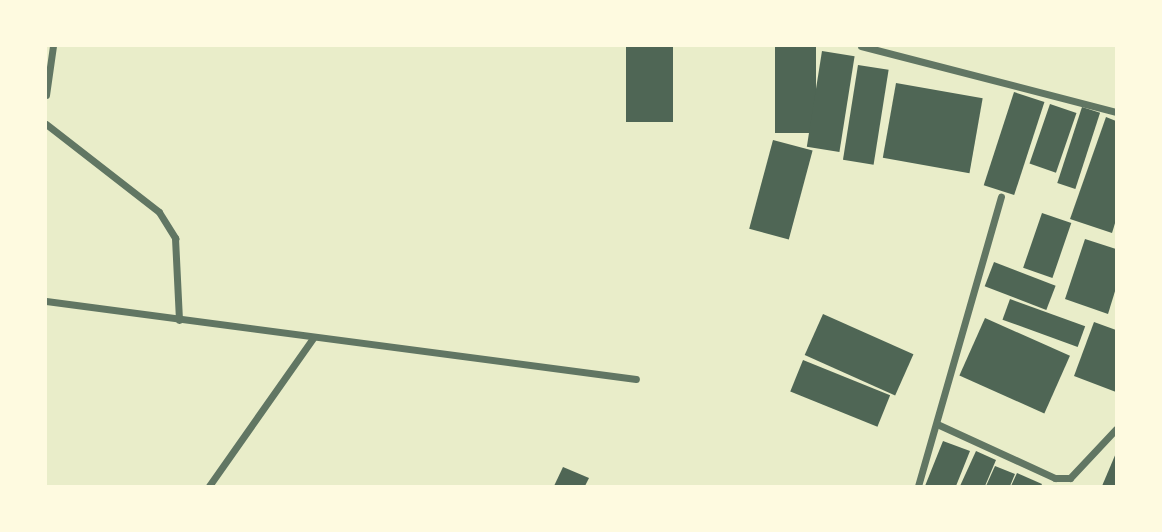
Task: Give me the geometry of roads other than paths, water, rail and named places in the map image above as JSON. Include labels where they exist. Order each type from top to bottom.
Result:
[{"type":"street","points":[[46,95],[53,46]]},
{"type":"street","points":[[861,46],[1116,112]]},
{"type":"street","points":[[46,124],[159,212],[175,238],[179,320]]},
{"type":"street","points":[[918,486],[1001,197]]},
{"type":"street","points":[[46,301],[636,379]]},
{"type":"street","points":[[209,486],[313,338]]},
{"type":"street","points":[[937,424],[1055,478],[1070,478],[1116,429]]}]
